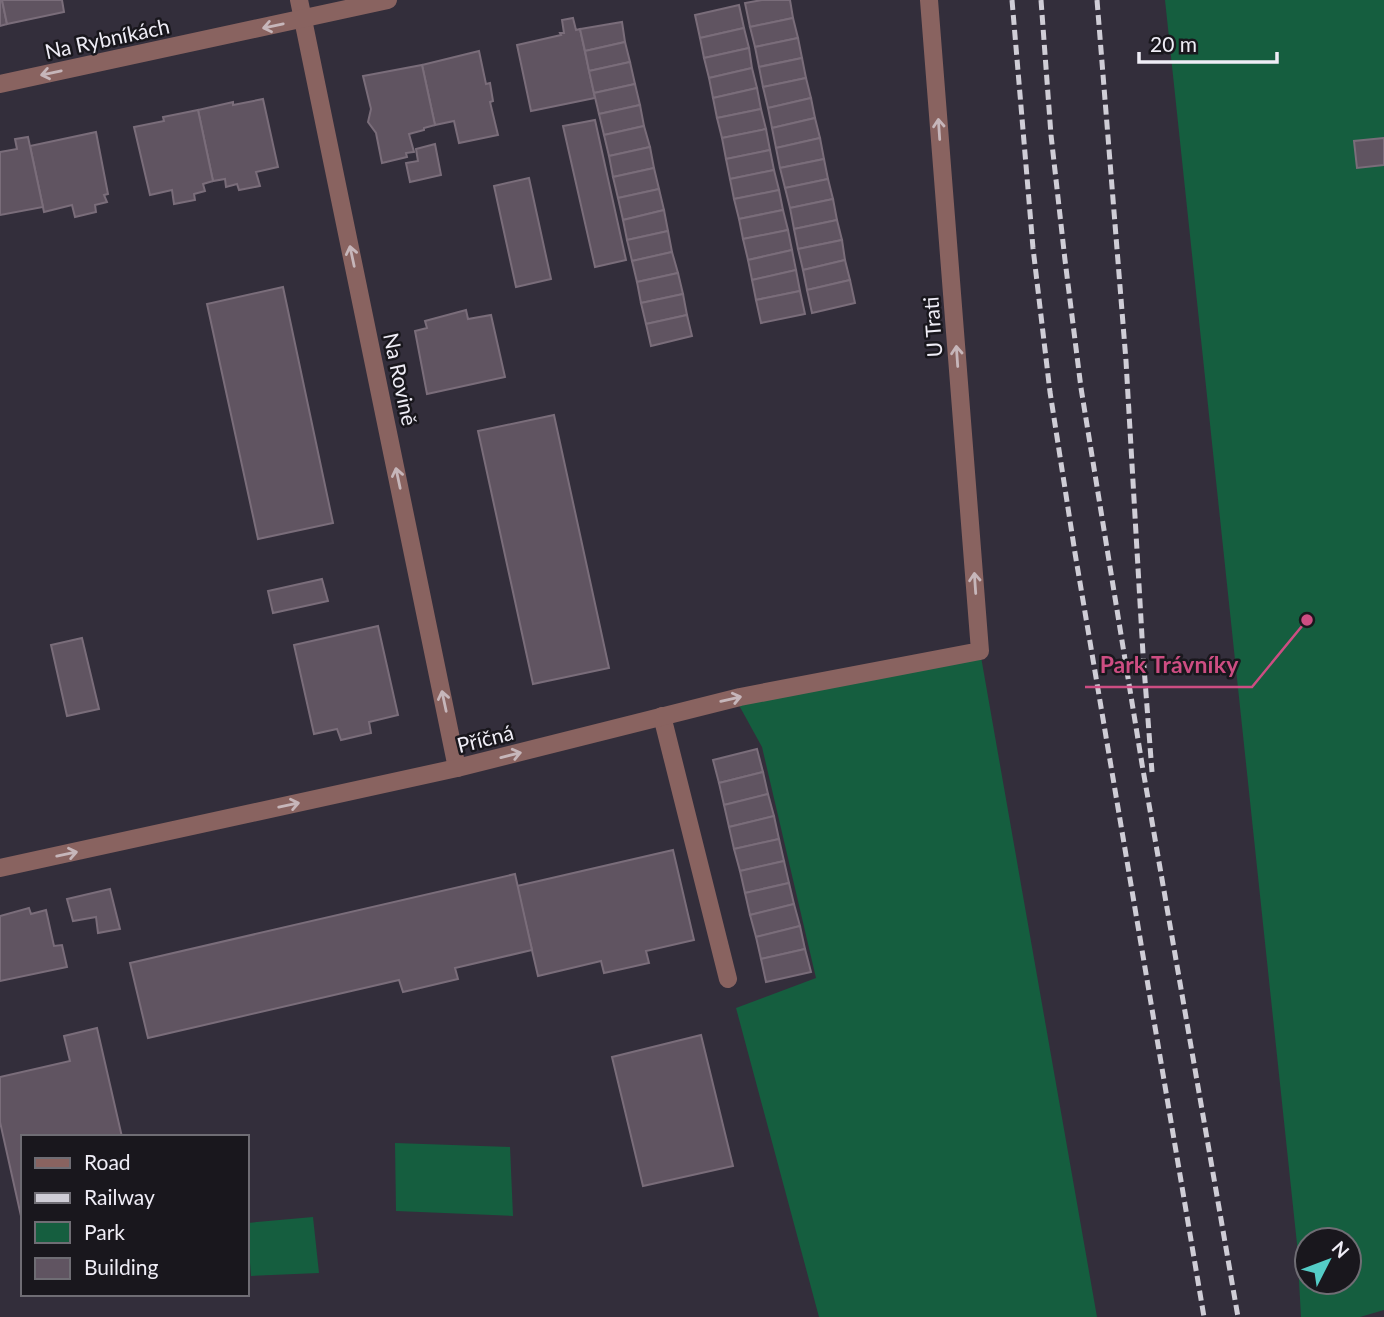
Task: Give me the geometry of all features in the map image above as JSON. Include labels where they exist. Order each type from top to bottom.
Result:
[{"type":"street","name":"Na Rovině","points":[[299,0],[457,768]]},
{"type":"street","name":"Na Rybníkách","points":[[0,84],[388,0]]},
{"type":"street","name":"U Trati","points":[[929,0],[980,651]]},
{"type":"street","name":"Příčná","points":[[0,868],[457,768],[740,697],[980,651]]},
{"type":"street","points":[[662,716],[728,979]]},
{"type":"green space","points":[[1165,0],[1384,0],[1384,1310],[1360,1317],[1301,1317],[1300,1296],[1363,1296],[1363,1226],[1295,1226]]},
{"type":"green space","points":[[980,651],[1097,1317],[819,1317],[736,1008],[816,978],[762,747],[735,698]]},
{"type":"green space","points":[[395,1143],[510,1147],[513,1216],[396,1211]]},
{"type":"green space","points":[[313,1217],[319,1273],[251,1276],[248,1223]]},
{"type":"building","points":[[0,0],[7,24],[0,26]]},
{"type":"building","points":[[2,0],[62,0],[64,12],[7,24]]},
{"type":"building","points":[[790,0],[793,18],[750,27],[745,3]]},
{"type":"building","points":[[739,5],[744,28],[700,38],[695,15]]},
{"type":"building","points":[[573,18],[576,30],[580,29],[595,98],[531,111],[517,45],[561,35],[560,33],[564,33],[562,20]]},
{"type":"building","points":[[793,18],[798,38],[755,47],[750,27]]},
{"type":"building","points":[[622,22],[625,42],[585,51],[580,29]]},
{"type":"building","points":[[744,28],[749,48],[704,58],[700,38]]},
{"type":"building","points":[[798,38],[802,58],[759,67],[755,47]]},
{"type":"building","points":[[625,42],[630,62],[589,71],[585,51]]},
{"type":"building","points":[[749,48],[752,68],[709,78],[704,58]]},
{"type":"building","points":[[479,51],[486,84],[490,83],[493,101],[490,102],[498,135],[459,143],[454,121],[435,125],[422,65]]},
{"type":"building","points":[[802,58],[806,78],[763,87],[759,67]]},
{"type":"building","points":[[630,62],[635,84],[594,93],[589,71]]},
{"type":"building","points":[[422,65],[435,125],[409,134],[414,152],[406,153],[407,157],[382,163],[376,133],[368,122],[371,109],[363,76]]},
{"type":"building","points":[[752,68],[757,88],[713,98],[709,78]]},
{"type":"building","points":[[806,78],[811,98],[768,108],[763,87]]},
{"type":"building","points":[[635,84],[640,105],[599,114],[594,93]]},
{"type":"building","points":[[757,88],[761,109],[717,118],[713,98]]},
{"type":"building","points":[[811,98],[815,118],[772,128],[768,108]]},
{"type":"building","points":[[263,99],[278,167],[256,172],[260,186],[239,190],[237,184],[226,187],[225,179],[213,181],[198,110]]},
{"type":"building","points":[[640,105],[644,126],[604,135],[599,114]]},
{"type":"building","points":[[761,109],[766,129],[722,138],[717,118]]},
{"type":"building","points":[[198,110],[213,181],[203,184],[205,191],[194,194],[195,200],[174,204],[172,190],[150,195],[134,127],[164,121],[163,117]]},
{"type":"building","points":[[815,118],[820,138],[776,148],[772,128]]},
{"type":"building","points":[[595,120],[626,260],[595,267],[563,126]]},
{"type":"building","points":[[644,126],[650,147],[609,156],[604,135]]},
{"type":"building","points":[[766,129],[770,150],[726,159],[722,138]]},
{"type":"building","points":[[96,132],[108,194],[104,195],[107,202],[95,205],[96,212],[75,217],[72,205],[44,212],[30,146]]},
{"type":"building","points":[[28,137],[43,207],[0,215],[0,152],[17,149],[15,139]]},
{"type":"building","points":[[820,138],[824,159],[780,168],[776,148]]},
{"type":"building","points":[[1384,138],[1384,165],[1357,168],[1354,141]]},
{"type":"building","points":[[435,144],[441,175],[410,182],[406,163],[418,161],[416,149]]},
{"type":"building","points":[[650,147],[654,168],[613,177],[609,156]]},
{"type":"building","points":[[770,150],[774,170],[730,179],[726,159]]},
{"type":"building","points":[[824,159],[828,179],[785,188],[780,168]]},
{"type":"building","points":[[654,168],[659,189],[618,198],[613,177]]},
{"type":"building","points":[[774,170],[779,190],[734,199],[730,179]]},
{"type":"building","points":[[529,178],[551,279],[516,287],[494,186]]},
{"type":"building","points":[[828,179],[833,199],[790,208],[785,188]]},
{"type":"building","points":[[659,189],[664,210],[623,220],[618,198]]},
{"type":"building","points":[[779,190],[783,210],[739,219],[734,199]]},
{"type":"building","points":[[833,199],[837,220],[794,229],[790,208]]},
{"type":"building","points":[[664,210],[668,231],[627,240],[623,220]]},
{"type":"building","points":[[783,210],[788,230],[743,239],[739,219]]},
{"type":"building","points":[[837,220],[842,240],[798,249],[794,229]]},
{"type":"building","points":[[788,230],[792,250],[748,260],[743,239]]},
{"type":"building","points":[[668,231],[672,252],[632,261],[627,240]]},
{"type":"building","points":[[842,240],[845,260],[803,270],[798,249]]},
{"type":"building","points":[[792,250],[796,270],[752,280],[748,260]]},
{"type":"building","points":[[672,252],[678,273],[637,282],[632,261]]},
{"type":"building","points":[[845,260],[850,280],[807,290],[803,270]]},
{"type":"building","points":[[796,270],[800,291],[756,300],[752,280]]},
{"type":"building","points":[[678,273],[683,294],[641,303],[637,282]]},
{"type":"building","points":[[850,280],[855,303],[812,313],[807,290]]},
{"type":"building","points":[[283,287],[333,523],[258,539],[207,304]]},
{"type":"building","points":[[800,291],[805,314],[761,323],[756,300]]},
{"type":"building","points":[[683,294],[687,315],[646,324],[641,303]]},
{"type":"building","points":[[466,310],[468,319],[491,315],[505,377],[427,394],[415,331],[427,328],[425,321]]},
{"type":"building","points":[[687,315],[692,336],[651,346],[646,324]]},
{"type":"building","points":[[554,415],[609,668],[533,684],[478,431]]},
{"type":"building","points":[[322,579],[328,601],[273,613],[268,591]]},
{"type":"building","points":[[378,626],[398,715],[369,722],[371,733],[341,740],[337,729],[314,734],[294,645]]},
{"type":"building","points":[[82,638],[99,709],[67,716],[51,645]]},
{"type":"building","points":[[757,749],[763,772],[719,783],[713,760]]},
{"type":"building","points":[[763,772],[768,794],[724,805],[719,783]]},
{"type":"building","points":[[768,794],[774,816],[729,827],[724,805]]},
{"type":"building","points":[[774,816],[779,839],[734,849],[729,827]]},
{"type":"building","points":[[779,839],[784,861],[740,871],[734,849]]},
{"type":"building","points":[[673,850],[694,940],[646,951],[649,963],[604,973],[601,961],[538,976],[517,886]]},
{"type":"building","points":[[784,861],[789,883],[745,893],[740,871]]},
{"type":"building","points":[[515,874],[532,950],[455,968],[458,979],[403,992],[399,980],[148,1038],[130,963]]},
{"type":"building","points":[[789,883],[794,904],[750,915],[745,893]]},
{"type":"building","points":[[110,889],[120,929],[98,933],[96,917],[73,921],[67,899]]},
{"type":"building","points":[[794,904],[800,926],[756,937],[750,915]]},
{"type":"building","points":[[29,908],[31,914],[46,910],[54,946],[62,945],[67,967],[0,981],[0,916]]},
{"type":"building","points":[[800,926],[805,949],[761,959],[756,937]]},
{"type":"building","points":[[805,949],[811,972],[766,982],[761,959]]},
{"type":"building","points":[[97,1028],[122,1135],[21,1135],[21,1216],[0,1122],[0,1077],[70,1061],[64,1036]]},
{"type":"building","points":[[701,1035],[733,1166],[643,1186],[612,1057]]},
{"type":"railway","points":[[1012,0],[1033,248],[1050,392],[1204,1317]]},
{"type":"railway","points":[[1041,0],[1051,135],[1081,388],[1142,764],[1238,1317]]},
{"type":"railway","points":[[1097,0],[1126,361],[1152,772]]},
{"type":"place","name":"Park Trávníky","points":[[1307,620]]}]
